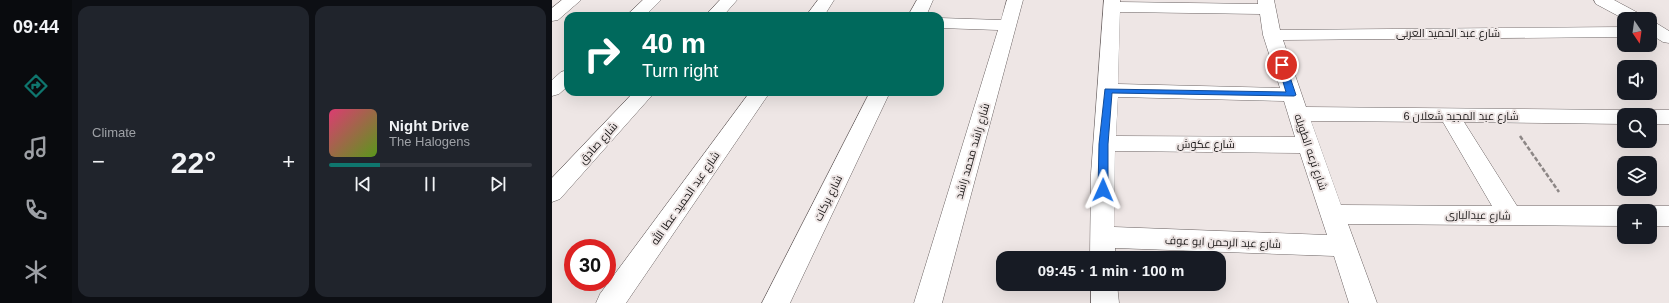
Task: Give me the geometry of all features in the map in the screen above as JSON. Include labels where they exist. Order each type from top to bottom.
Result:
[{"type":"street","points":[[552,16],[573,0]]},
{"type":"street","points":[[640,12],[653,0]]},
{"type":"street","points":[[718,12],[729,0]]},
{"type":"street","points":[[818,12],[826,0]]},
{"type":"street","points":[[919,12],[925,0]]},
{"type":"street","name":"شارع راشد محمد راشد","points":[[928,303],[1015,0]]},
{"type":"street","points":[[1602,0],[1623,12]]},
{"type":"street","points":[[1102,248],[1104,144],[1112,4],[1267,5]]},
{"type":"street","name":"شارع ترعه الطويله","points":[[1267,5],[1272,35],[1308,145],[1363,303]]},
{"type":"street","points":[[944,23],[1008,25]]},
{"type":"street","name":"شارع عبد الحميد العربى","points":[[1272,35],[1617,32]]},
{"type":"street","points":[[552,90],[564,80]]},
{"type":"street","name":"شارع عبد المجيد شعلان 6","points":[[1108,90],[1450,117],[1617,117]]},
{"type":"street","name":"شارع صادق","points":[[552,193],[641,96]]},
{"type":"street","name":"شارع عبد الحميد عطا الله","points":[[610,303],[757,96]]},
{"type":"street","name":"شارع بركات","points":[[776,303],[878,96]]},
{"type":"street","points":[[1450,117],[1510,215]]},
{"type":"street","points":[[1657,117],[1669,117]]},
{"type":"street","name":"شارع عكوش","points":[[1104,144],[1308,145]]},
{"type":"street","name":"شارع عبدالبارى","points":[[1333,214],[1617,216]]},
{"type":"street","points":[[1657,216],[1669,216]]},
{"type":"street","name":"شارع عبد الرحمن ابو عوف","points":[[1102,248],[1344,246]]},
{"type":"street","points":[[1104,291],[1105,303]]},
{"type":"path","points":[[1506,117],[1576,216]]},
{"type":"route","points":[[1103,190],[1104,144],[1108,90],[1291,95],[1282,65]]}]
